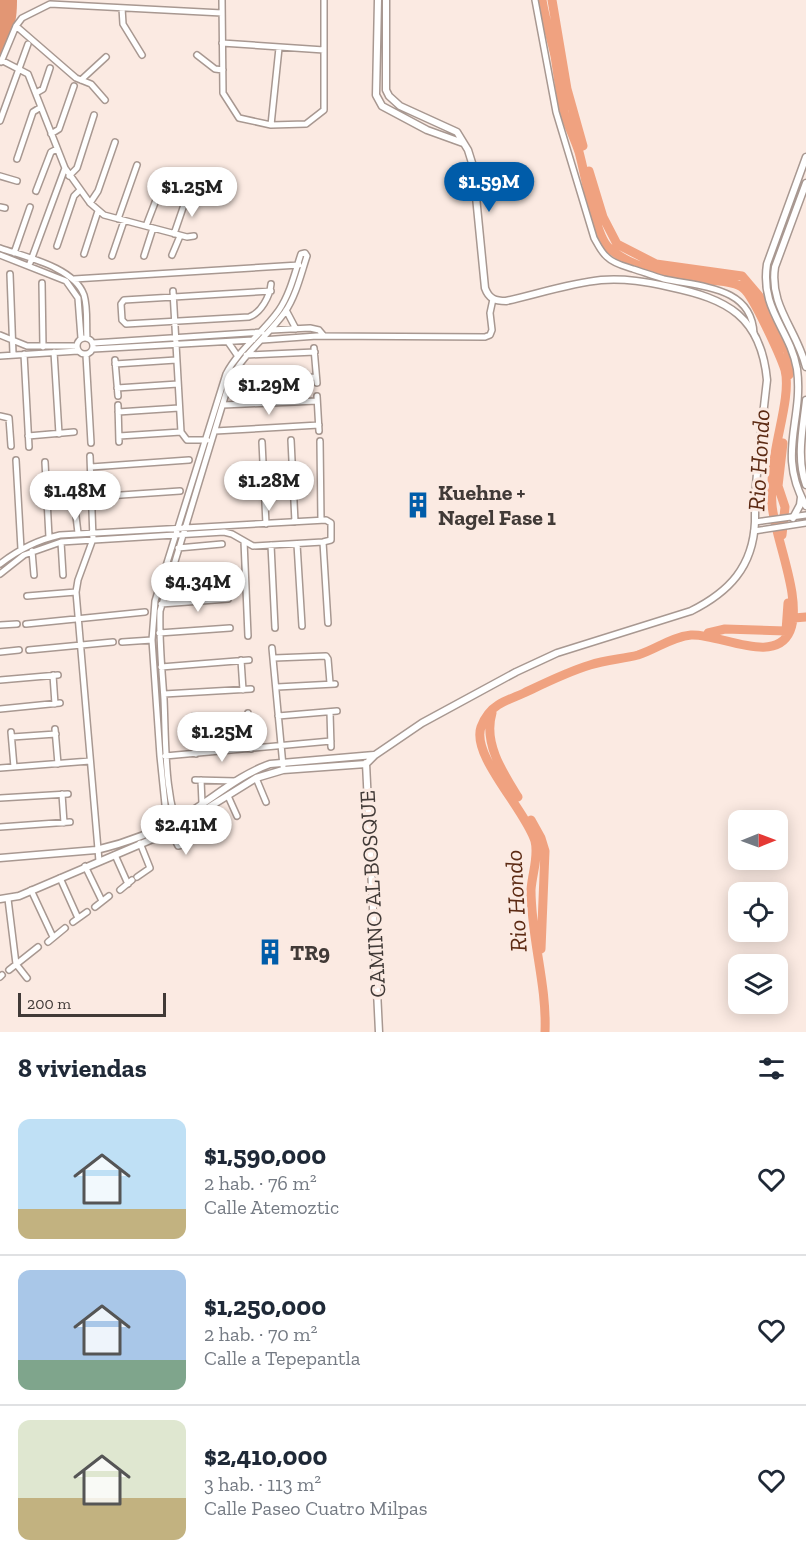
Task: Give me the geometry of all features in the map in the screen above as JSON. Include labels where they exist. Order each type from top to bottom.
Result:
[{"type":"main road","points":[[378,0],[376,96],[382,106],[427,130],[463,143]]},
{"type":"main road","points":[[0,858],[110,847],[167,824],[175,824],[228,796],[256,778],[283,770],[366,765],[375,755],[440,712],[516,672],[557,653],[691,611],[710,602],[723,592],[742,569],[754,531],[766,380],[765,361],[754,334],[737,313],[721,301],[699,293],[639,281],[599,280],[506,301],[492,299],[485,288],[473,166],[463,143],[457,132],[428,121],[400,106],[386,90],[386,0]]},
{"type":"main road","points":[[806,157],[767,264],[765,279],[766,295],[794,357],[797,397],[791,451],[792,468],[806,506]]},
{"type":"main road","points":[[806,183],[775,267],[773,280],[774,294],[803,355],[806,367]]},
{"type":"main road","points":[[806,400],[800,452],[806,485]]},
{"type":"main road","points":[[791,520],[800,505],[801,497]]},
{"type":"main road","points":[[0,899],[8,899],[60,879],[169,832],[175,824],[202,803],[258,768],[282,762],[375,755]]},
{"type":"main road","name":"CAMINO AL BOSQUE","points":[[365,757],[379,1032]]},
{"type":"street","points":[[130,0],[130,8]]},
{"type":"street","points":[[222,0],[223,93],[239,118],[270,125],[306,124],[324,110],[324,0]]},
{"type":"street","points":[[535,0],[555,112],[591,229],[600,249],[616,264],[662,278],[729,293],[742,304],[750,316],[754,323],[754,334]]},
{"type":"street","points":[[194,236],[177,235],[121,220],[98,211],[64,168],[28,74],[20,68],[1,62],[16,26],[22,18],[50,2],[222,13]]},
{"type":"street","points":[[122,8],[123,24],[141,55]]},
{"type":"street","points":[[16,26],[76,78],[91,84],[105,100]]},
{"type":"street","points":[[0,122],[28,44]]},
{"type":"street","points":[[222,44],[324,50]]},
{"type":"street","points":[[270,125],[279,48]]},
{"type":"street","points":[[197,55],[215,69],[223,70]]},
{"type":"street","points":[[81,80],[106,57]]},
{"type":"street","points":[[36,93],[43,89],[50,69]]},
{"type":"street","points":[[51,134],[59,129],[74,86]]},
{"type":"street","points":[[17,159],[33,112],[41,107]]},
{"type":"street","points":[[69,176],[77,168],[94,115]]},
{"type":"street","points":[[90,203],[98,191],[115,142]]},
{"type":"street","points":[[36,191],[51,152],[57,149]]},
{"type":"street","points":[[112,256],[137,165]]},
{"type":"street","points":[[30,262],[64,168]]},
{"type":"street","points":[[0,176],[17,181]]},
{"type":"street","points":[[144,256],[149,227],[161,187]]},
{"type":"street","points":[[57,246],[74,196],[80,190]]},
{"type":"street","points":[[172,255],[186,199]]},
{"type":"street","points":[[14,253],[30,207]]},
{"type":"street","points":[[84,254],[98,211]]},
{"type":"street","points":[[0,248],[66,280],[74,289],[80,306],[84,338],[93,346],[228,342],[324,336],[485,337],[490,335],[492,330],[490,314],[492,299]]},
{"type":"street","points":[[0,255],[58,269],[74,279],[84,296],[84,338],[77,349]]},
{"type":"street","points":[[74,279],[301,265]]},
{"type":"street","points":[[301,265],[278,311],[237,356],[226,374],[177,531],[156,611],[152,640],[157,656],[161,667],[164,694],[164,756],[175,824],[183,841],[182,845],[178,846],[167,824],[157,656],[159,633],[156,611],[161,604],[230,380],[246,355],[271,330],[286,310],[301,265]]},
{"type":"street","points":[[171,272],[171,280]]},
{"type":"street","points":[[10,274],[13,354]]},
{"type":"street","points":[[42,283],[43,347]]},
{"type":"street","points":[[271,291],[173,294],[124,300],[121,304],[122,320],[124,324],[254,315],[271,291],[272,284]]},
{"type":"street","points":[[173,294],[181,432],[187,440],[212,440]]},
{"type":"street","points":[[286,310],[293,329]]},
{"type":"street","points":[[281,317],[284,324],[293,329]]},
{"type":"street","points":[[91,443],[86,355],[93,346],[175,337],[293,329],[316,329],[324,336]]},
{"type":"street","points":[[0,335],[27,346],[77,349],[86,355]]},
{"type":"street","points":[[228,342],[237,356]]},
{"type":"street","points":[[0,356],[77,349]]},
{"type":"street","points":[[230,380],[316,380],[315,350],[246,355]]},
{"type":"street","points":[[54,352],[59,434]]},
{"type":"street","points":[[24,354],[29,447]]},
{"type":"street","points":[[117,396],[115,362],[176,360]]},
{"type":"street","points":[[117,388],[178,384]]},
{"type":"street","points":[[215,431],[319,428],[317,399],[223,405]]},
{"type":"street","points":[[118,405],[119,439],[181,432]]},
{"type":"street","points":[[118,412],[179,408]]},
{"type":"street","points":[[0,416],[9,418],[11,446]]},
{"type":"street","points":[[28,436],[74,432]]},
{"type":"street","points":[[291,440],[295,522]]},
{"type":"street","points":[[320,441],[321,520]]},
{"type":"street","points":[[262,442],[266,524]]},
{"type":"street","points":[[90,456],[93,536],[76,592],[96,850],[99,861]]},
{"type":"street","points":[[16,460],[21,549]]},
{"type":"street","points":[[91,467],[189,460]]},
{"type":"street","points":[[45,462],[49,537]]},
{"type":"street","points":[[92,497],[180,491]]},
{"type":"street","points":[[75,508],[78,533]]},
{"type":"street","points":[[754,531],[764,526],[806,515]]},
{"type":"street","points":[[0,574],[12,563],[32,551],[61,542],[93,536],[177,531],[227,532],[253,546],[329,542],[332,537],[331,523],[326,520],[184,531]]},
{"type":"street","points":[[791,520],[806,523]]},
{"type":"street","points":[[755,522],[764,526]]},
{"type":"street","points":[[0,564],[21,549],[49,537],[78,533],[93,536]]},
{"type":"street","points":[[244,541],[248,636]]},
{"type":"street","points":[[61,542],[63,575]]},
{"type":"street","points":[[323,542],[328,623]]},
{"type":"street","points":[[178,548],[222,544]]},
{"type":"street","points":[[297,544],[302,626]]},
{"type":"street","points":[[271,545],[276,628]]},
{"type":"street","points":[[32,551],[34,575]]},
{"type":"street","points":[[170,574],[227,570]]},
{"type":"street","points":[[27,596],[76,592]]},
{"type":"street","points":[[161,604],[228,599]]},
{"type":"street","points":[[26,624],[145,612]]},
{"type":"street","points":[[0,625],[17,624]]},
{"type":"street","points":[[159,633],[230,628]]},
{"type":"street","points":[[122,642],[152,640]]},
{"type":"street","points":[[29,650],[113,642]]},
{"type":"street","points":[[272,648],[283,770]]},
{"type":"street","points":[[0,652],[19,650]]},
{"type":"street","points":[[274,658],[326,656],[332,683],[277,687]]},
{"type":"street","points":[[241,660],[243,690]]},
{"type":"street","points":[[161,667],[249,660]]},
{"type":"street","points":[[0,680],[55,675],[57,704],[0,709]]},
{"type":"street","points":[[164,694],[251,689]]},
{"type":"street","points":[[278,716],[337,711]]},
{"type":"street","points":[[164,756],[331,744],[330,712]]},
{"type":"street","points":[[196,754],[195,720],[248,716],[251,749]]},
{"type":"street","points":[[14,767],[12,735],[55,732],[58,764]]},
{"type":"street","points":[[0,768],[90,761]]},
{"type":"street","points":[[256,778],[266,802]]},
{"type":"street","points":[[202,803],[198,780],[236,781]]},
{"type":"street","points":[[0,798],[65,794],[67,823],[0,827]]},
{"type":"street","points":[[228,796],[237,816]]},
{"type":"street","points":[[120,890],[150,868],[140,843]]},
{"type":"street","points":[[115,855],[132,880]]},
{"type":"street","points":[[86,866],[102,901]]},
{"type":"street","points":[[60,879],[76,920],[87,912]]},
{"type":"street","points":[[31,890],[51,939],[65,928]]},
{"type":"street","points":[[96,907],[110,896]]},
{"type":"street","points":[[8,899],[16,964],[27,978]]},
{"type":"street","points":[[9,970],[38,948]]},
{"type":"shaded area","points":[[0,0],[17,0],[13,29],[0,55]]},
{"type":"waterway","name":"Rio Hondo","points":[[542,0],[555,56],[564,112],[579,152],[603,240],[618,255],[642,267],[740,286],[748,293],[778,353],[785,370],[786,391],[773,467],[772,505],[793,603],[790,631],[783,641],[772,646],[759,647],[703,636],[684,636],[638,655],[596,663],[565,674],[501,703],[492,709],[484,721],[480,739],[484,753],[535,841],[536,853],[531,890],[533,926],[544,996],[545,1032]]},
{"type":"waterway","points":[[552,0],[567,89],[583,146]]},
{"type":"waterway","points":[[589,171],[603,217],[617,244],[656,264],[742,276],[759,296],[788,352],[789,375]]},
{"type":"waterway","points":[[782,535],[785,507],[778,486],[783,443]]},
{"type":"waterway","points":[[708,633],[725,629],[786,631],[788,603]]},
{"type":"waterway","points":[[794,618],[806,617]]},
{"type":"waterway","points":[[492,713],[490,724],[492,746],[501,768],[518,797]]},
{"type":"waterway","points":[[531,820],[545,851],[541,949]]},
{"type":"place","name":"Kuehne + Nagel Fase 1","points":[[418,505]]},
{"type":"place","name":"TR9","points":[[270,952]]}]
